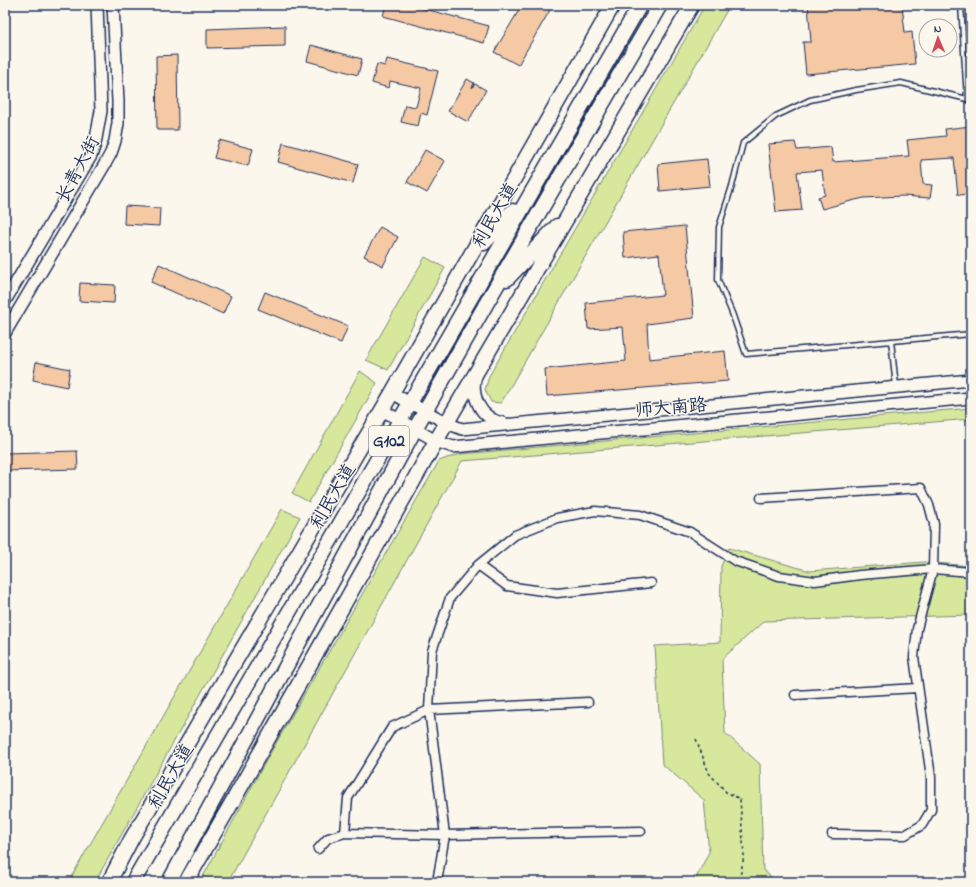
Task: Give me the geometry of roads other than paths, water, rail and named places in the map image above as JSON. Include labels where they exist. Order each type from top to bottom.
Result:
[{"type":"highway","points":[[109,882],[132,838],[392,393],[613,5]]},
{"type":"highway","name":"利民大道","points":[[135,879],[640,5]]},
{"type":"highway","name":"利民大道","points":[[169,882],[415,429],[660,5]]},
{"type":"highway","points":[[186,882],[436,441],[692,5]]},
{"type":"highway","points":[[466,263],[534,188]]},
{"type":"highway","points":[[490,297],[574,207]]},
{"type":"highway","points":[[132,838],[135,879]]},
{"type":"main road","name":"长青大街","points":[[5,301],[91,156],[95,144],[102,97],[97,5]]},
{"type":"main road","name":"长青大街","points":[[5,333],[105,164],[115,141],[118,123],[118,101],[113,5]]},
{"type":"main road","points":[[477,373],[474,392],[481,409],[490,419],[496,422],[513,424]]},
{"type":"main road","name":"师大南路","points":[[392,393],[447,423],[462,429],[896,386],[971,380]]},
{"type":"main road","name":"师大南路","points":[[382,410],[436,441],[453,447],[971,398]]},
{"type":"street","points":[[761,498],[921,488],[929,505],[934,524],[933,569],[917,629],[914,657],[932,777],[931,810],[922,826],[905,835],[832,834]]},
{"type":"street","points":[[437,882],[445,835],[429,710],[432,651],[450,598],[478,565],[515,535],[557,518],[595,511],[640,515],[690,532],[735,561],[779,576],[815,581],[860,575],[933,569],[971,572]]},
{"type":"street","points":[[478,565],[507,586],[557,593],[652,583]]},
{"type":"street","points":[[795,695],[918,688]]},
{"type":"street","points":[[345,833],[348,798],[392,727],[429,710],[588,702]]},
{"type":"street","points":[[318,849],[328,838],[345,833],[445,835],[641,831]]},
{"type":"lane","points":[[961,5],[969,101],[901,83],[856,90],[810,100],[776,116],[743,143],[732,186],[719,227],[718,280],[732,313],[746,354],[971,334]]},
{"type":"lane","points":[[892,341],[896,386]]}]
